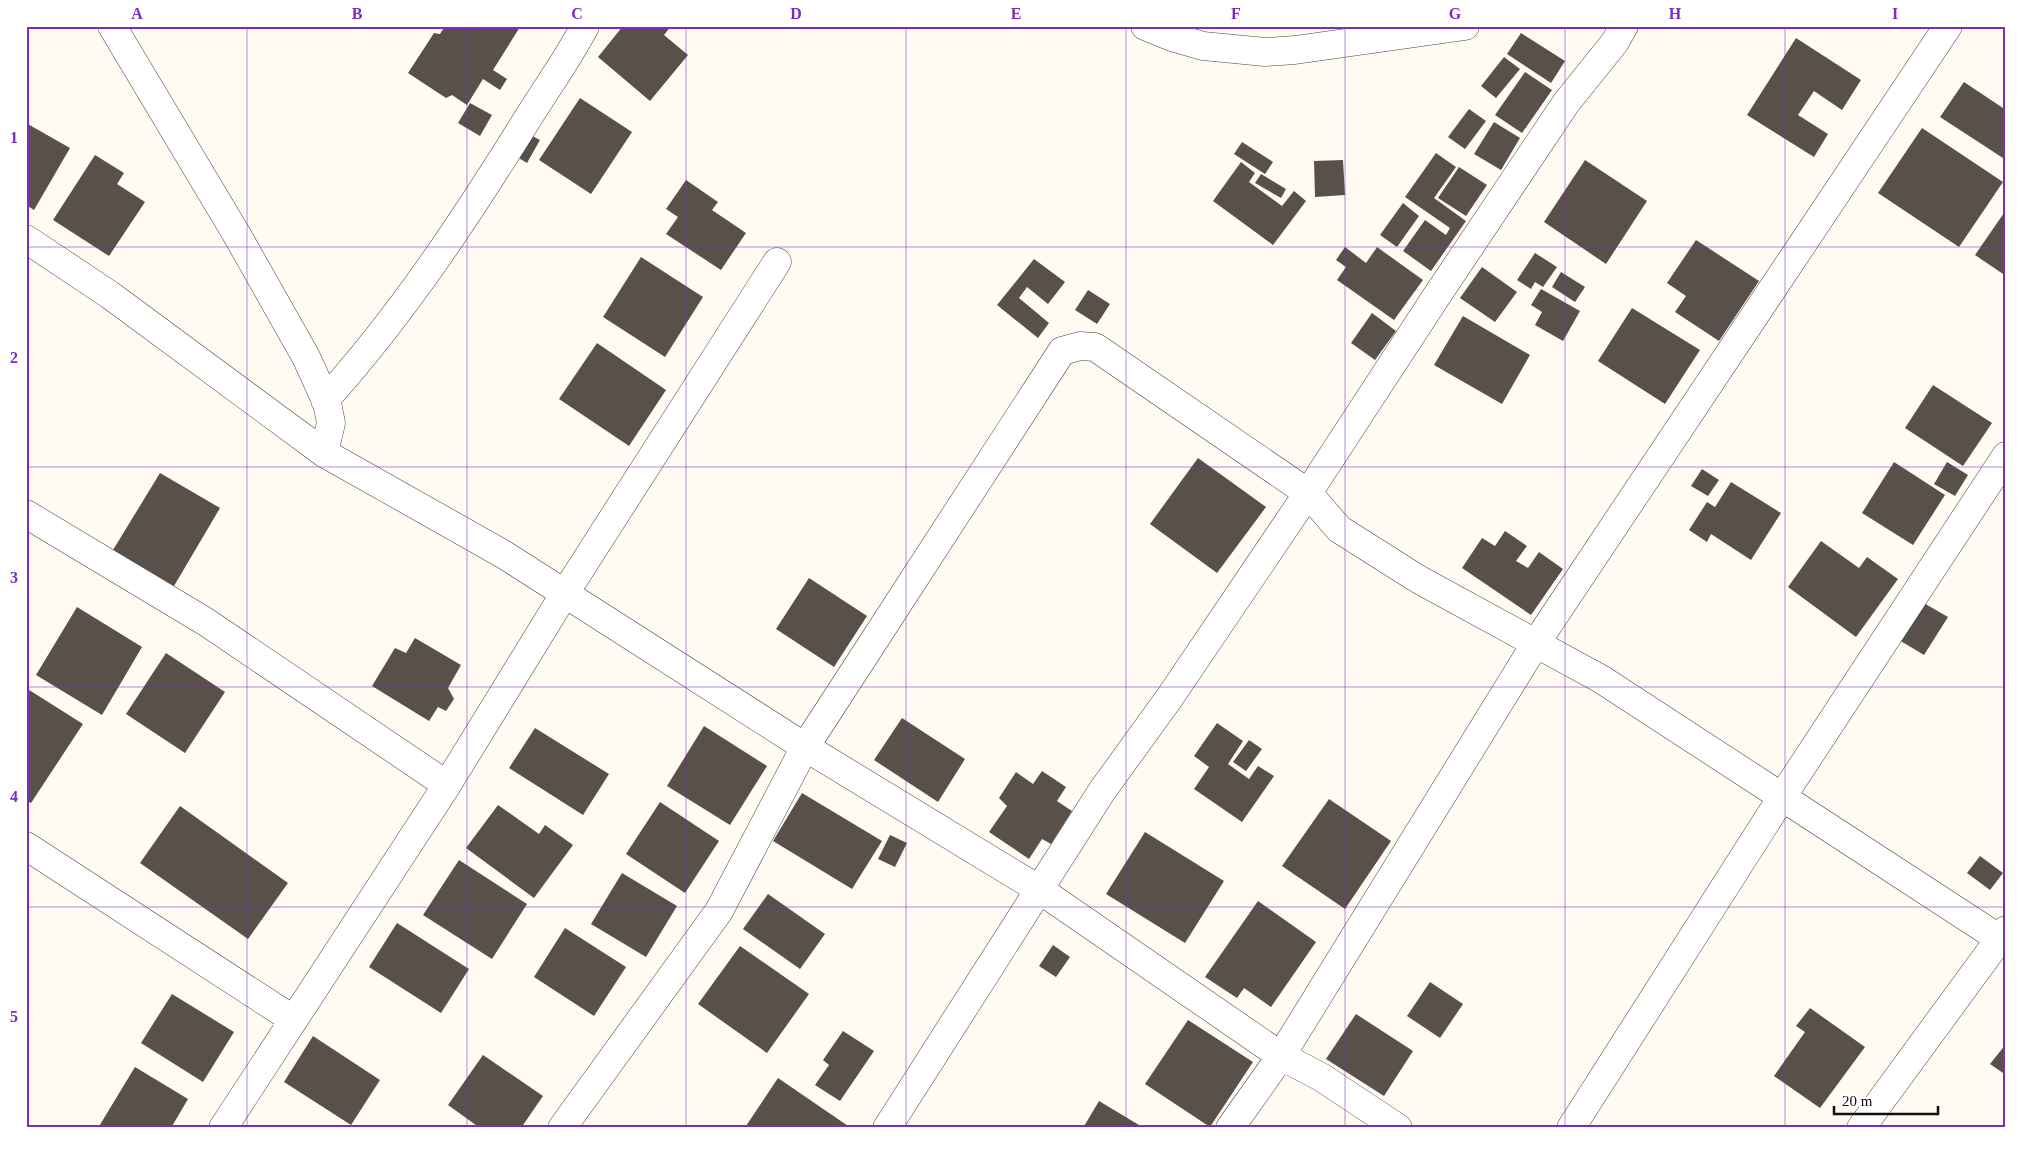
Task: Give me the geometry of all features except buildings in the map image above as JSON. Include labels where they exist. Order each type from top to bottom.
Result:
[{"type":"street","points":[[112,26],[237,234],[306,357],[325,400],[331,423],[324,453]]},
{"type":"street","points":[[325,400],[358,364],[401,310],[499,165],[585,26]]},
{"type":"street","points":[[1145,26],[1172,37],[1203,46],[1265,52],[1295,50],[1465,26]]},
{"type":"street","points":[[887,1128],[1102,791],[1170,697],[1308,493],[1566,103],[1615,42],[1624,26]]},
{"type":"street","points":[[1230,1128],[1281,1056],[1536,643],[1948,26]]},
{"type":"street","points":[[26,239],[110,295],[324,453],[503,554],[806,746],[1040,890],[1281,1056],[1321,1077],[1398,1128]]},
{"type":"street","points":[[223,1128],[447,784],[564,593],[777,262]]},
{"type":"street","points":[[562,1128],[719,911],[806,746],[1062,351],[1080,346],[1095,347],[1308,493],[1339,528],[1418,579],[1601,679],[1782,797],[2003,935],[1861,1128]]},
{"type":"street","points":[[1571,1128],[1782,797],[2006,456]]},
{"type":"street","points":[[26,514],[206,622],[447,784]]},
{"type":"street","points":[[26,846],[294,1020]]}]
